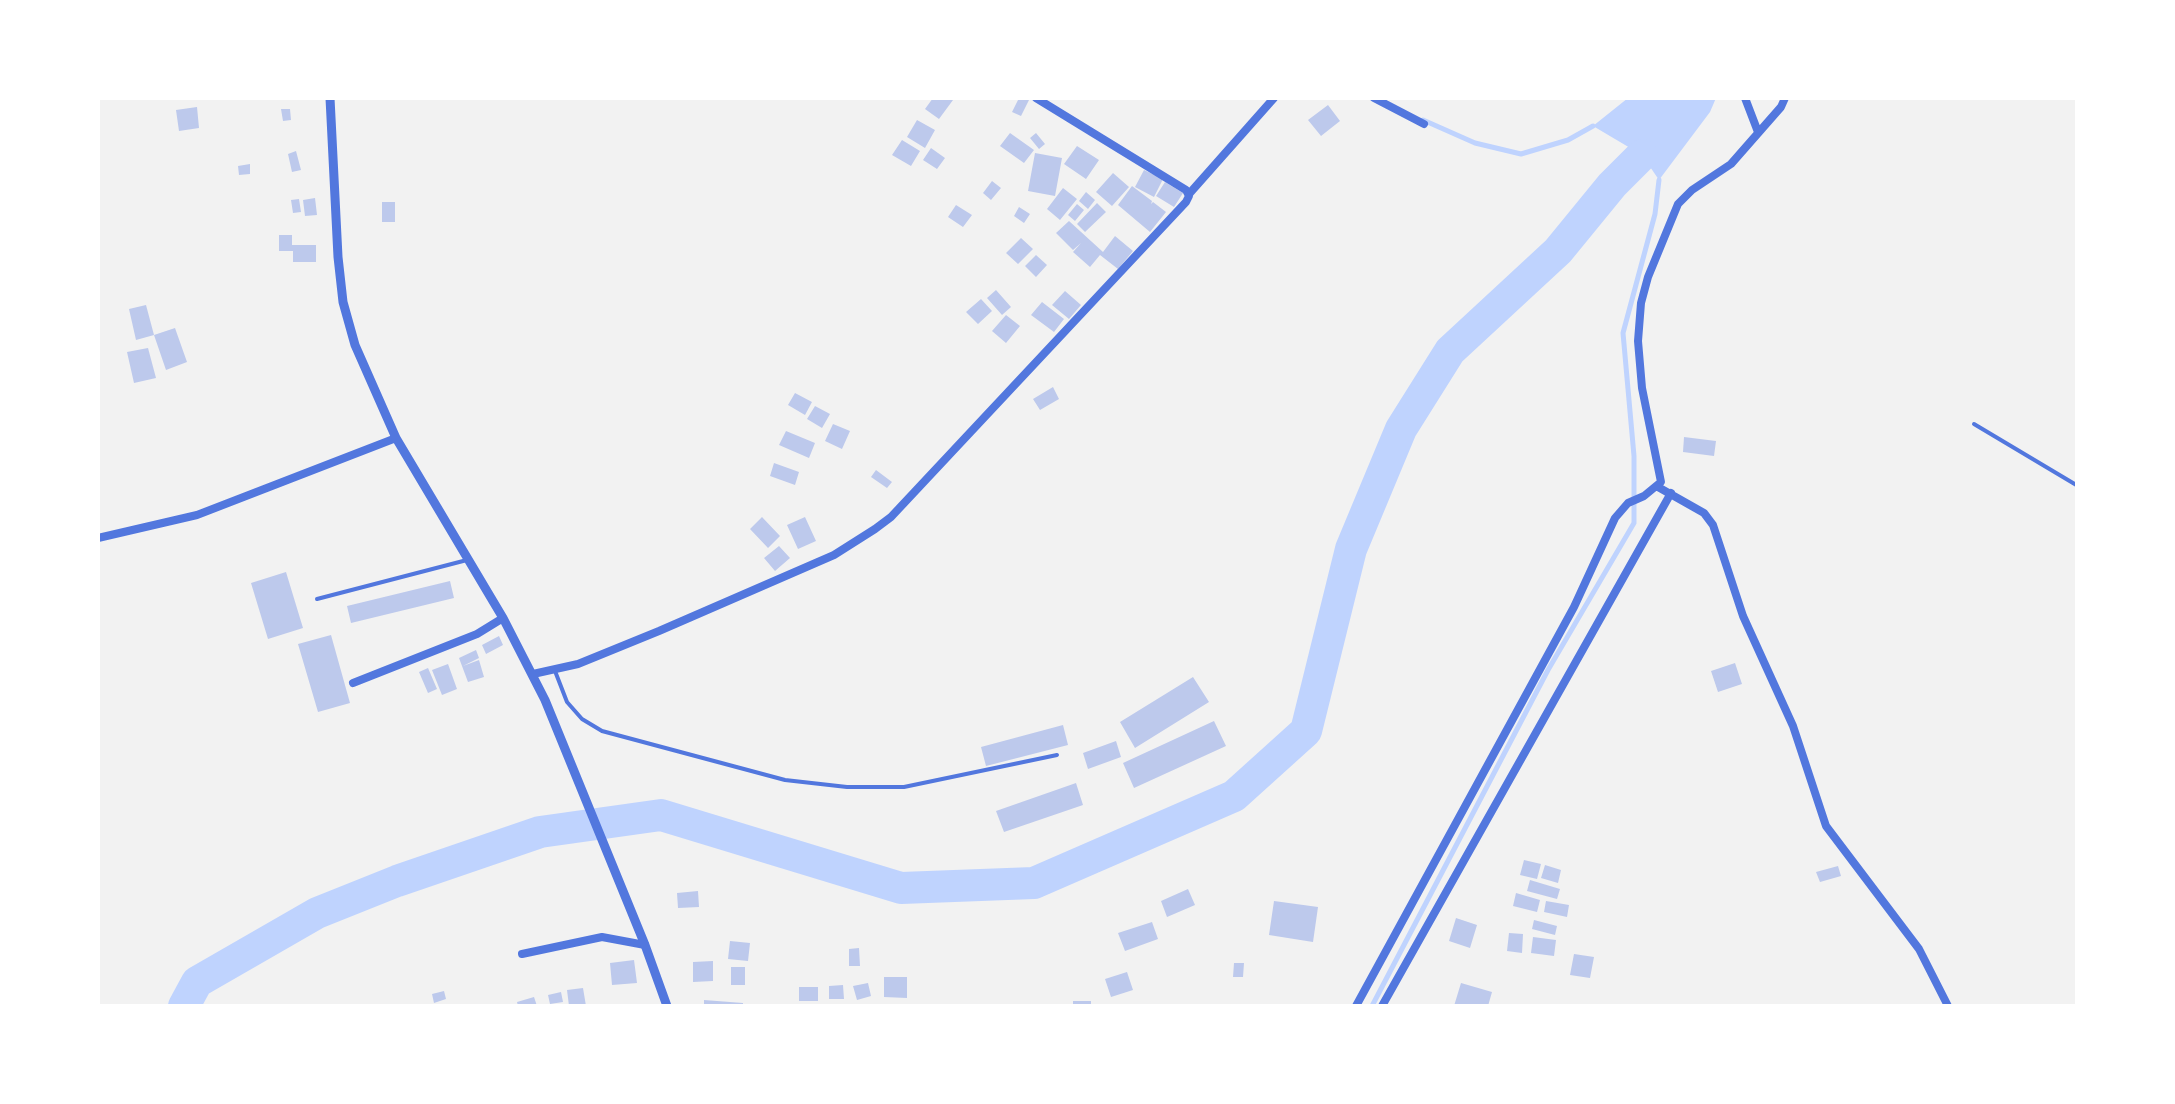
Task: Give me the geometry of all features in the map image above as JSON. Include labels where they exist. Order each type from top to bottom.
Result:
[{"type":"street","points":[[330,98],[343,302],[355,345],[396,438],[533,674],[646,945],[667,1006]]},
{"type":"street","points":[[1036,98],[1189,194]]},
{"type":"street","points":[[533,674],[555,671],[790,575],[834,555],[876,529],[1186,202],[1274,98]]},
{"type":"street","points":[[1374,98],[1424,124]]},
{"type":"street","points":[[1745,98],[1758,132]]},
{"type":"street","points":[[1382,1006],[1442,871],[1607,533],[1628,503],[1658,487],[1662,475],[1648,425],[1638,341],[1641,303],[1666,228],[1678,204],[1692,190],[1723,172],[1785,98]]},
{"type":"street","points":[[98,538],[198,515],[396,438]]},
{"type":"street","points":[[1658,487],[1704,513],[1713,524],[1743,616],[1793,726],[1826,826],[1920,949],[1948,1006]]},
{"type":"street","points":[[1356,1006],[1671,493]]},
{"type":"street","points":[[352,684],[477,634],[502,618]]},
{"type":"street","points":[[522,954],[602,938],[646,945]]},
{"type":"lane","points":[[1974,424],[2078,486]]},
{"type":"lane","points":[[317,599],[468,559]]},
{"type":"lane","points":[[555,671],[568,702],[582,719],[602,732],[785,780],[847,787],[904,787],[1057,755]]},
{"type":"water","points":[[1628,98],[1716,98],[1710,112],[1659,180],[1642,155],[1593,126]]},
{"type":"building","points":[[933,98],[953,100],[939,119],[925,109]]},
{"type":"building","points":[[1019,98],[1030,98],[1021,116],[1012,112]]},
{"type":"building","points":[[1328,105],[1340,121],[1321,136],[1308,120]]},
{"type":"building","points":[[197,107],[199,128],[179,131],[176,110]]},
{"type":"building","points":[[281,109],[290,109],[291,120],[283,121]]},
{"type":"building","points":[[917,120],[935,130],[925,148],[907,137]]},
{"type":"building","points":[[1010,133],[1034,150],[1024,163],[1000,146]]},
{"type":"building","points":[[1036,133],[1045,144],[1039,149],[1030,138]]},
{"type":"building","points":[[902,140],[920,151],[911,166],[892,155]]},
{"type":"building","points":[[1077,146],[1099,160],[1086,179],[1064,164]]},
{"type":"building","points":[[931,148],[945,158],[937,169],[923,160]]},
{"type":"building","points":[[296,151],[301,170],[292,172],[288,154]]},
{"type":"building","points":[[1035,153],[1062,158],[1055,196],[1028,191]]},
{"type":"building","points":[[250,164],[250,174],[239,175],[238,166]]},
{"type":"building","points":[[1144,170],[1163,179],[1154,197],[1135,187]]},
{"type":"building","points":[[1113,173],[1129,187],[1112,206],[1096,192]]},
{"type":"building","points":[[992,181],[1001,188],[991,200],[983,193]]},
{"type":"building","points":[[1165,182],[1183,193],[1174,207],[1156,196]]},
{"type":"building","points":[[1132,186],[1166,212],[1150,232],[1118,205]]},
{"type":"building","points":[[1063,188],[1077,199],[1060,220],[1047,209]]},
{"type":"building","points":[[1086,192],[1095,200],[1088,209],[1079,201]]},
{"type":"building","points":[[315,198],[317,215],[305,216],[303,200]]},
{"type":"building","points":[[299,199],[301,212],[293,213],[291,200]]},
{"type":"building","points":[[382,202],[395,202],[395,222],[382,222]]},
{"type":"building","points":[[1097,203],[1106,212],[1085,232],[1077,224]]},
{"type":"building","points":[[1077,204],[1084,210],[1075,221],[1068,215]]},
{"type":"building","points":[[956,205],[972,215],[963,227],[948,217]]},
{"type":"building","points":[[1019,207],[1030,214],[1024,223],[1014,216]]},
{"type":"building","points":[[1069,221],[1103,252],[1115,236],[1133,251],[1118,269],[1100,255],[1090,267],[1073,252],[1081,243],[1073,250],[1056,233]]},
{"type":"building","points":[[279,235],[292,235],[292,245],[316,245],[316,262],[293,262],[293,251],[279,251]]},
{"type":"building","points":[[1021,238],[1033,249],[1018,264],[1006,253]]},
{"type":"building","points":[[1036,255],[1047,265],[1036,277],[1025,266]]},
{"type":"building","points":[[996,290],[1011,307],[1002,315],[987,298]]},
{"type":"building","points":[[1065,291],[1081,305],[1069,319],[1052,305]]},
{"type":"building","points":[[981,299],[992,311],[978,324],[966,312]]},
{"type":"building","points":[[1042,302],[1064,319],[1054,332],[1031,315]]},
{"type":"building","points":[[146,305],[154,335],[136,340],[129,309]]},
{"type":"building","points":[[1006,315],[1020,326],[1006,343],[992,331]]},
{"type":"building","points":[[175,328],[187,362],[166,370],[154,335]]},
{"type":"building","points":[[148,348],[156,378],[134,383],[127,352]]},
{"type":"building","points":[[1053,387],[1059,399],[1040,410],[1033,399]]},
{"type":"building","points":[[795,393],[812,402],[805,415],[788,405]]},
{"type":"building","points":[[815,406],[830,414],[822,428],[807,419]]},
{"type":"building","points":[[833,424],[850,431],[842,449],[825,441]]},
{"type":"building","points":[[786,431],[815,443],[809,458],[779,445]]},
{"type":"building","points":[[1684,437],[1716,441],[1714,456],[1683,452]]},
{"type":"building","points":[[774,463],[799,472],[795,485],[770,476]]},
{"type":"building","points":[[876,470],[892,482],[887,488],[871,477]]},
{"type":"building","points":[[762,517],[780,536],[768,548],[750,529]]},
{"type":"building","points":[[805,517],[816,541],[798,549],[787,525]]},
{"type":"building","points":[[779,546],[790,558],[775,571],[764,558]]},
{"type":"building","points":[[286,572],[303,628],[268,639],[251,583]]},
{"type":"building","points":[[450,581],[454,598],[351,623],[347,606]]},
{"type":"building","points":[[331,635],[350,703],[318,712],[298,644]]},
{"type":"building","points":[[499,636],[503,645],[486,654],[482,645]]},
{"type":"building","points":[[476,650],[479,658],[463,666],[479,660],[484,677],[468,682],[459,658]]},
{"type":"building","points":[[1735,663],[1742,684],[1718,692],[1711,671]]},
{"type":"building","points":[[448,664],[457,689],[442,695],[432,670]]},
{"type":"building","points":[[428,668],[437,689],[428,693],[419,672]]},
{"type":"building","points":[[1193,677],[1209,702],[1135,748],[1120,722]]},
{"type":"building","points":[[1214,721],[1226,746],[1134,788],[1123,763]]},
{"type":"building","points":[[1063,725],[1068,745],[986,766],[981,747]]},
{"type":"building","points":[[1116,741],[1121,757],[1088,769],[1083,753]]},
{"type":"building","points":[[1076,783],[1083,805],[1004,832],[996,811]]},
{"type":"building","points":[[1524,860],[1541,864],[1537,879],[1520,875]]},
{"type":"building","points":[[1545,865],[1561,870],[1558,883],[1541,878]]},
{"type":"building","points":[[1838,866],[1841,876],[1820,882],[1816,872]]},
{"type":"building","points":[[1530,880],[1560,889],[1557,899],[1527,891]]},
{"type":"building","points":[[1188,889],[1195,905],[1167,917],[1161,901]]},
{"type":"building","points":[[698,891],[699,907],[678,908],[677,893]]},
{"type":"building","points":[[1516,893],[1540,900],[1537,912],[1513,906]]},
{"type":"building","points":[[1274,901],[1318,907],[1313,942],[1269,935]]},
{"type":"building","points":[[1546,901],[1569,905],[1567,917],[1544,912]]},
{"type":"building","points":[[1456,918],[1477,925],[1470,948],[1449,941]]},
{"type":"building","points":[[1534,920],[1557,926],[1555,935],[1532,929]]},
{"type":"building","points":[[1152,922],[1158,939],[1125,951],[1118,933]]},
{"type":"building","points":[[1509,933],[1523,934],[1522,953],[1507,951]]},
{"type":"building","points":[[1533,937],[1556,940],[1554,956],[1531,953]]},
{"type":"building","points":[[730,941],[750,943],[748,961],[728,959]]},
{"type":"building","points":[[859,948],[860,966],[849,966],[849,949]]},
{"type":"building","points":[[1574,954],[1594,957],[1590,978],[1570,975]]},
{"type":"building","points":[[634,960],[637,983],[612,985],[610,963]]},
{"type":"building","points":[[713,961],[713,981],[693,982],[693,962]]},
{"type":"building","points":[[1234,963],[1244,963],[1243,977],[1233,977]]},
{"type":"building","points":[[731,967],[745,967],[745,985],[731,985]]},
{"type":"building","points":[[1127,972],[1133,990],[1111,997],[1105,979]]},
{"type":"building","points":[[884,977],[907,977],[907,998],[884,997]]},
{"type":"building","points":[[868,983],[871,996],[857,1000],[853,986]]},
{"type":"building","points":[[1461,983],[1492,992],[1488,1006],[1454,1006]]},
{"type":"building","points":[[843,985],[844,999],[829,999],[829,986]]},
{"type":"building","points":[[799,987],[818,987],[818,1001],[799,1001]]},
{"type":"building","points":[[583,988],[586,1006],[569,1006],[567,990]]},
{"type":"building","points":[[444,991],[446,999],[434,1003],[432,994]]},
{"type":"building","points":[[561,992],[563,1002],[550,1004],[548,995]]},
{"type":"building","points":[[534,997],[537,1006],[518,1006],[517,1002]]},
{"type":"building","points":[[704,1000],[743,1003],[743,1006],[704,1006]]},
{"type":"building","points":[[1073,1001],[1091,1001],[1091,1006],[1073,1006]]},
{"type":"waterway","points":[[1423,120],[1475,143],[1521,154],[1568,140],[1593,126]]},
{"type":"waterway","points":[[184,1006],[197,982],[317,913],[540,832],[661,815],[901,888],[1034,883],[1234,796],[1306,731],[1351,549],[1401,429],[1450,351],[1558,251],[1642,155]]},
{"type":"waterway","points":[[1372,1006],[1548,670],[1634,523],[1634,456],[1623,333],[1655,214],[1659,180]]}]
